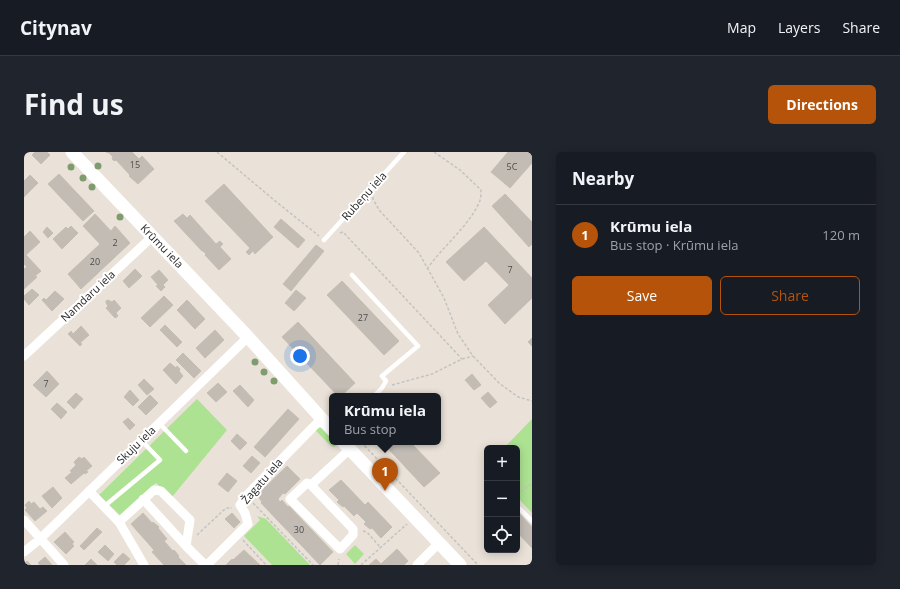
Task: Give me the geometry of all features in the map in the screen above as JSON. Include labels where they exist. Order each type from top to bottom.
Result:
[{"type":"street","name":"Krūmu iela","points":[[72,152],[248,336],[329,426]]},
{"type":"street","name":"Namdaru iela","points":[[24,356],[153,236]]},
{"type":"street","name":"Skuju iela","points":[[24,552],[40,539],[248,336]]},
{"type":"street","name":"Žagatu iela","points":[[206,565],[248,524],[245,513],[240,505],[246,496],[322,418]]},
{"type":"street","points":[[311,485],[350,445]]},
{"type":"street","points":[[352,445],[415,518],[460,565]]},
{"type":"street","points":[[307,483],[311,485],[353,529],[353,535],[340,549],[290,499],[307,483]]},
{"type":"street","points":[[119,522],[154,490],[161,491],[190,520],[186,546]]},
{"type":"street","points":[[89,491],[119,522],[144,565]]},
{"type":"street","points":[[143,499],[186,546],[206,565]]},
{"type":"street","points":[[24,520],[64,565]]},
{"type":"street","points":[[417,565],[439,543]]},
{"type":"lane","name":"Rubeņu iela","points":[[324,240],[404,152]]},
{"type":"lane","points":[[352,275],[418,346],[382,376],[386,381],[377,393]]},
{"type":"lane","points":[[159,423],[186,450]]},
{"type":"lane","points":[[106,508],[108,504],[160,460],[141,440]]},
{"type":"lane","points":[[520,509],[532,521]]},
{"type":"path","points":[[218,152],[324,240],[343,232],[462,358]]},
{"type":"path","points":[[427,269],[433,260],[466,223],[480,202],[481,190],[460,170],[434,152]]},
{"type":"path","points":[[373,187],[373,199],[379,210],[419,253],[444,298],[458,334],[473,356],[499,383],[518,397],[532,401]]},
{"type":"path","points":[[382,388],[432,374],[462,358],[473,356]]},
{"type":"path","points":[[352,445],[478,565]]},
{"type":"path","points":[[520,493],[532,483]]},
{"type":"path","points":[[246,496],[313,565]]},
{"type":"path","points":[[186,546],[226,508],[234,509],[240,505]]},
{"type":"path","points":[[361,565],[415,518]]},
{"type":"path","points":[[353,529],[367,532],[380,547]]},
{"type":"path","points":[[238,535],[266,565]]},
{"type":"green space","points":[[197,399],[227,430],[172,497],[156,483],[120,515],[99,495]]},
{"type":"green space","points":[[532,419],[532,513],[520,500],[520,445],[507,445]]},
{"type":"green space","points":[[317,428],[322,428],[329,435],[329,444],[315,430]]},
{"type":"green space","points":[[257,516],[266,519],[310,565],[272,565],[244,536],[260,520]]},
{"type":"green space","points":[[355,545],[364,554],[355,564],[346,554]]},
{"type":"building","points":[[35,152],[47,152],[50,155],[41,164],[32,155]]},
{"type":"building","points":[[106,152],[132,152],[139,159],[142,156],[154,169],[138,184],[129,176],[130,175],[116,160],[114,161],[112,159],[113,157],[109,153]]},
{"type":"building","points":[[508,152],[532,152],[532,163],[510,188],[491,172]]},
{"type":"building","points":[[59,174],[94,211],[83,221],[48,184]]},
{"type":"building","points":[[30,175],[38,183],[24,197],[24,181]]},
{"type":"building","points":[[224,184],[273,237],[255,254],[253,251],[249,255],[246,252],[250,248],[205,201]]},
{"type":"building","points":[[505,194],[532,222],[532,244],[529,247],[492,206]]},
{"type":"building","points":[[95,214],[111,231],[115,226],[130,243],[81,289],[68,274],[100,244],[83,226]]},
{"type":"building","points":[[183,214],[187,218],[190,215],[216,244],[220,241],[223,244],[220,247],[231,259],[219,270],[205,255],[206,254],[174,221]]},
{"type":"building","points":[[281,219],[305,240],[298,248],[274,227]]},
{"type":"building","points":[[71,226],[78,233],[62,249],[53,239],[66,227],[68,229]]},
{"type":"building","points":[[47,227],[53,233],[48,238],[43,232]]},
{"type":"building","points":[[484,227],[532,278],[532,298],[505,324],[488,305],[509,285],[486,261],[464,281],[446,262]]},
{"type":"building","points":[[30,231],[40,242],[26,255],[41,271],[35,276],[37,277],[24,289],[24,269],[27,267],[24,264],[24,237]]},
{"type":"building","points":[[316,245],[324,251],[291,291],[283,284]]},
{"type":"building","points":[[135,269],[142,276],[129,288],[123,281]]},
{"type":"building","points":[[159,270],[168,280],[163,285],[165,287],[161,291],[151,277]]},
{"type":"building","points":[[342,281],[399,341],[384,355],[327,295]]},
{"type":"building","points":[[32,289],[39,295],[29,305],[24,299],[24,296]]},
{"type":"building","points":[[296,290],[306,298],[294,311],[285,303]]},
{"type":"building","points":[[55,291],[64,299],[52,311],[42,300],[44,298],[46,300]]},
{"type":"building","points":[[164,296],[173,305],[150,327],[141,318]]},
{"type":"building","points":[[108,300],[112,302],[114,300],[121,308],[116,313],[118,316],[115,318],[106,308],[108,306],[106,301]]},
{"type":"building","points":[[187,300],[205,319],[195,329],[177,310]]},
{"type":"building","points":[[298,322],[355,383],[344,393],[335,393],[282,337]]},
{"type":"building","points":[[165,325],[182,342],[177,347],[160,330]]},
{"type":"building","points":[[81,326],[89,335],[80,343],[82,344],[80,346],[68,334],[71,331],[73,334]]},
{"type":"building","points":[[215,330],[224,340],[205,358],[196,348]]},
{"type":"building","points":[[532,338],[532,346],[528,342]]},
{"type":"building","points":[[183,353],[201,371],[194,378],[176,360]]},
{"type":"building","points":[[170,363],[176,368],[177,366],[180,369],[179,371],[183,376],[176,384],[163,370]]},
{"type":"building","points":[[47,371],[59,384],[46,397],[33,385]]},
{"type":"building","points":[[472,374],[481,385],[474,390],[465,380]]},
{"type":"building","points":[[144,379],[154,389],[147,395],[138,385]]},
{"type":"building","points":[[218,383],[227,392],[216,402],[207,393]]},
{"type":"building","points":[[240,385],[254,400],[248,407],[233,391]]},
{"type":"building","points":[[130,390],[139,400],[133,406],[124,397]]},
{"type":"building","points":[[488,392],[497,402],[490,408],[481,398]]},
{"type":"building","points":[[76,393],[83,399],[74,409],[67,402]]},
{"type":"building","points":[[150,395],[158,403],[146,415],[138,407]]},
{"type":"building","points":[[57,403],[67,412],[61,419],[51,409]]},
{"type":"building","points":[[288,409],[299,419],[265,457],[254,447]]},
{"type":"building","points":[[128,418],[135,425],[130,430],[123,422]]},
{"type":"building","points":[[237,434],[247,443],[240,450],[231,441]]},
{"type":"building","points":[[385,445],[413,445],[440,473],[424,487]]},
{"type":"building","points":[[252,456],[260,463],[251,473],[243,466]]},
{"type":"building","points":[[79,457],[82,459],[84,457],[92,466],[86,471],[88,472],[85,474],[84,473],[71,484],[65,478],[72,472],[70,471],[76,465],[74,462]]},
{"type":"building","points":[[287,466],[300,479],[278,499],[280,502],[282,500],[288,507],[289,506],[333,552],[320,565],[261,503],[262,502],[257,495]]},
{"type":"building","points":[[227,473],[237,481],[228,492],[218,484]]},
{"type":"building","points":[[341,480],[365,505],[368,502],[392,527],[381,538],[372,528],[370,529],[364,524],[366,522],[357,513],[354,516],[344,506],[343,507],[337,502],[339,500],[329,490]]},
{"type":"building","points":[[53,487],[62,498],[52,508],[42,496]]},
{"type":"building","points":[[29,501],[31,504],[34,502],[40,509],[43,507],[47,511],[35,521],[25,510],[27,508],[25,505]]},
{"type":"building","points":[[143,513],[152,523],[153,522],[159,527],[158,528],[167,539],[164,541],[173,551],[174,550],[179,556],[178,557],[186,565],[164,565],[152,552],[154,550],[131,524]]},
{"type":"building","points":[[232,513],[240,522],[234,528],[225,519]]},
{"type":"building","points":[[520,514],[532,527],[532,548],[520,535]]},
{"type":"building","points":[[97,528],[102,532],[84,550],[80,546]]},
{"type":"building","points":[[65,532],[74,542],[72,544],[74,546],[66,554],[54,542]]},
{"type":"building","points":[[105,545],[114,554],[108,561],[98,552]]},
{"type":"building","points":[[397,549],[408,561],[404,565],[369,565],[376,559],[381,564]]},
{"type":"building","points":[[244,550],[260,565],[226,565],[232,559],[233,560]]},
{"type":"building","points":[[123,553],[130,559],[124,565],[117,565],[114,562]]},
{"type":"building","points":[[45,557],[52,565],[40,565],[38,563]]},
{"type":"building","points":[[91,559],[97,565],[85,565]]},
{"type":"building","points":[[27,561],[31,565],[24,565]]},
{"type":"place","name":"Krūmu iela","points":[[385,491]]}]
